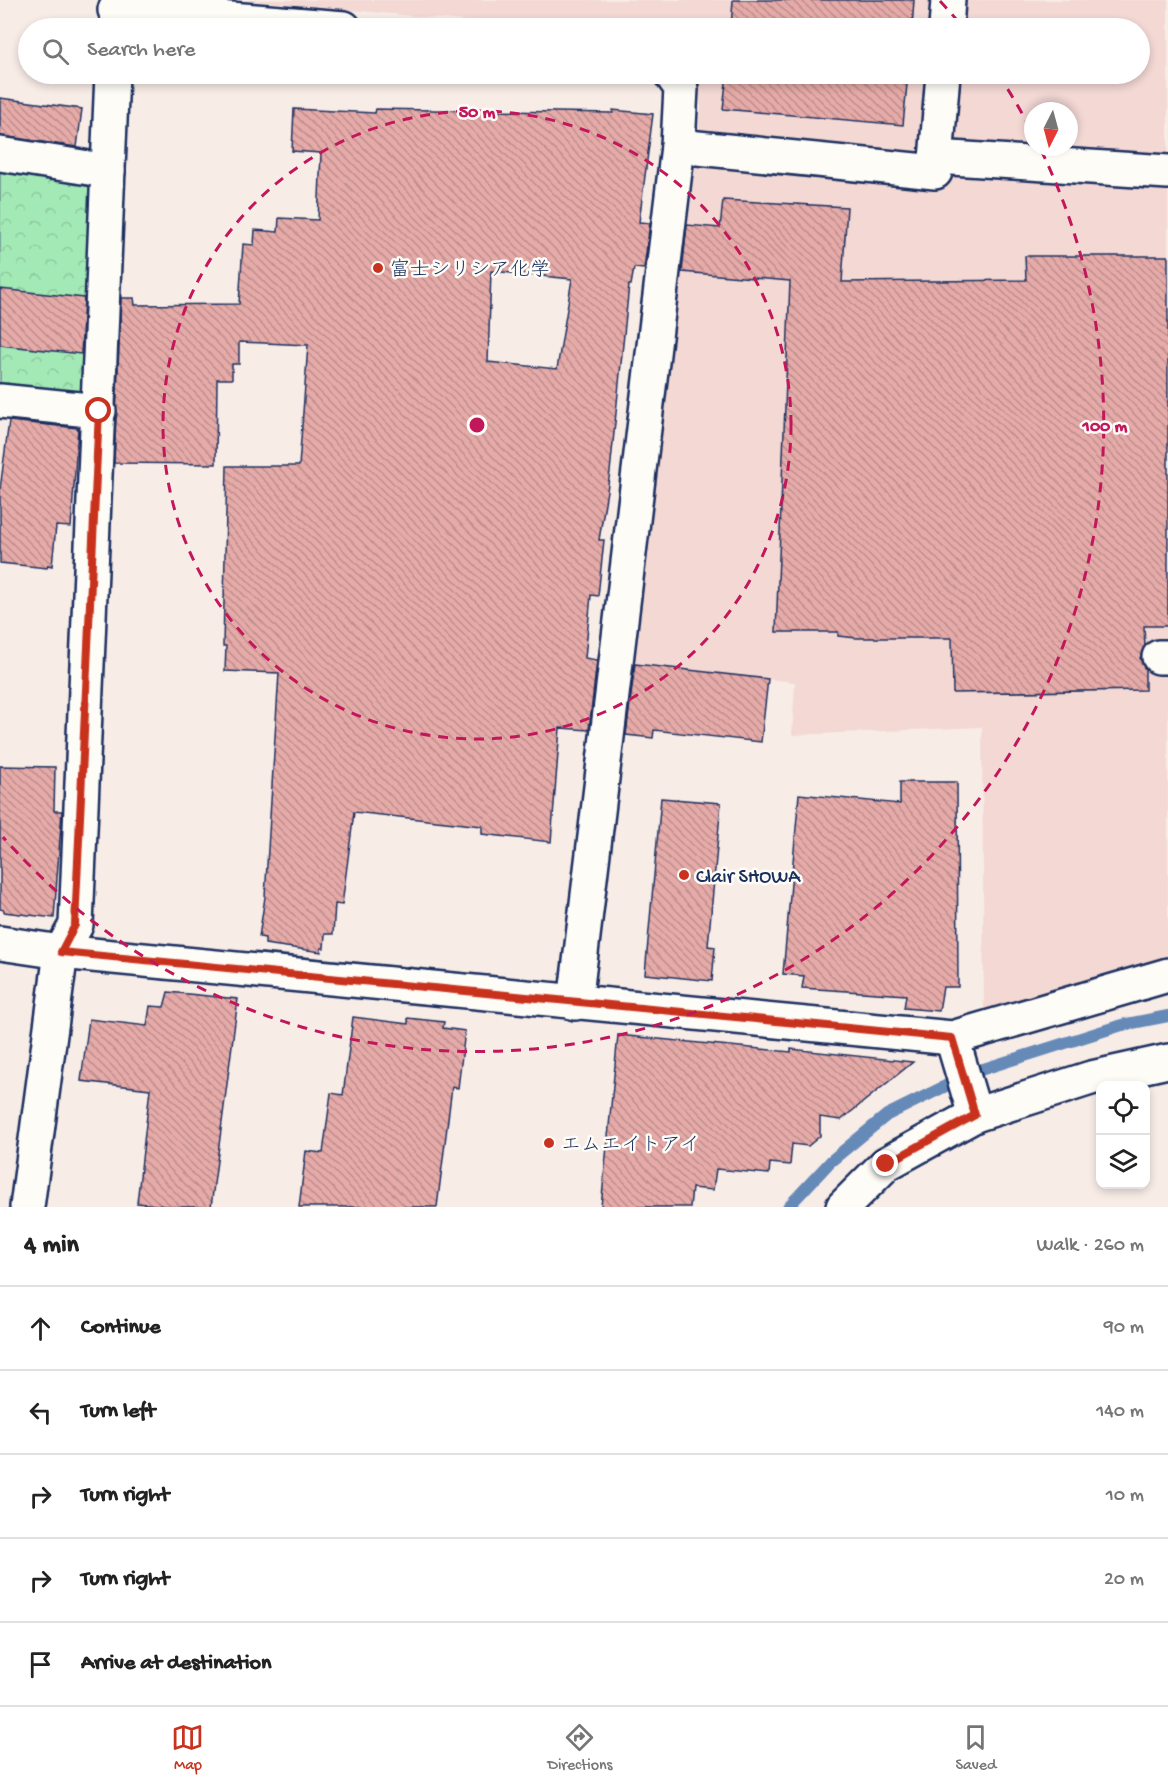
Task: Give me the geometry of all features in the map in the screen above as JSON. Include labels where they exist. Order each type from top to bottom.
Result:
[{"type":"street","points":[[947,18],[948,0]]},
{"type":"street","points":[[115,13],[177,8],[260,18]]},
{"type":"street","points":[[27,1207],[61,952],[75,925],[112,84]]},
{"type":"street","points":[[575,1003],[678,146],[681,88],[678,84]]},
{"type":"street","points":[[678,146],[935,172],[942,84]]},
{"type":"street","points":[[0,154],[108,171]]},
{"type":"street","points":[[936,157],[1168,172]]},
{"type":"street","points":[[0,401],[99,411]]},
{"type":"street","points":[[0,943],[61,952],[952,1038],[1168,975]]},
{"type":"street","points":[[952,1038],[975,1115]]},
{"type":"street","points":[[843,1207],[886,1164],[975,1115],[1091,1078],[1168,1061]]},
{"type":"shaded area","points":[[247,0],[1168,0],[1168,964],[984,1020],[982,727],[792,735],[795,682],[631,665],[701,107],[699,84],[1150,84],[1150,18],[435,18]]},
{"type":"green space","points":[[0,161],[80,173],[93,188],[80,401],[0,393]]},
{"type":"building","points":[[733,0],[914,0],[913,18],[732,18]]},
{"type":"building","points":[[726,84],[907,84],[903,125],[723,109]]},
{"type":"building","points":[[0,98],[82,109],[77,147],[0,136]]},
{"type":"building","points":[[294,109],[375,113],[376,109],[613,113],[613,110],[653,114],[639,222],[650,223],[644,269],[634,268],[631,285],[629,285],[610,472],[599,540],[604,540],[598,596],[591,595],[585,658],[597,660],[589,730],[560,728],[551,842],[482,834],[482,826],[354,812],[342,905],[335,904],[333,934],[325,934],[324,948],[321,948],[321,952],[265,944],[265,938],[259,937],[265,897],[279,673],[225,671],[226,646],[223,646],[227,466],[299,466],[308,345],[239,342],[239,364],[232,364],[232,379],[217,379],[216,464],[114,463],[121,298],[134,298],[135,305],[239,304],[243,244],[254,245],[255,230],[278,232],[279,218],[318,220],[321,153],[292,151]],"holes":[[[491,271],[572,279],[557,369],[488,362]]]},
{"type":"building","points":[[723,200],[847,207],[842,282],[1026,280],[1025,256],[1168,256],[1168,626],[1144,626],[1145,646],[1140,658],[1145,669],[1145,690],[953,693],[952,638],[857,638],[838,636],[838,632],[776,632],[790,281],[682,272],[687,225],[720,228]]},
{"type":"building","points":[[0,289],[84,298],[81,354],[0,345]]},
{"type":"building","points":[[9,421],[78,428],[71,527],[56,526],[52,566],[48,565],[47,568],[0,563],[0,489]]},
{"type":"building","points":[[635,664],[768,679],[761,742],[654,730],[653,738],[626,735]]},
{"type":"building","points":[[0,766],[55,767],[54,811],[62,811],[54,918],[4,912],[0,909]]},
{"type":"building","points":[[900,782],[957,782],[958,987],[943,987],[939,1011],[904,1008],[906,995],[802,988],[804,976],[783,974],[799,794],[900,804]]},
{"type":"building","name":"Clair SHOWA","points":[[661,798],[721,803],[708,946],[715,947],[712,981],[645,974]]},
{"type":"building","points":[[168,992],[238,999],[211,1207],[176,1207],[137,1203],[150,1089],[81,1081],[89,1019],[147,1026],[150,1006],[164,1007]]},
{"type":"building","points":[[353,1017],[408,1024],[408,1018],[444,1022],[443,1028],[465,1031],[458,1088],[452,1087],[437,1207],[299,1207],[306,1151],[323,1153],[331,1093],[343,1095]]},
{"type":"building","points":[[618,1035],[791,1052],[791,1049],[913,1062],[841,1120],[820,1117],[820,1136],[808,1146],[792,1144],[790,1165],[770,1163],[769,1174],[716,1169],[713,1190],[692,1188],[690,1207],[601,1207]]},
{"type":"waterway","points":[[788,1207],[831,1161],[887,1115],[974,1072],[1122,1025],[1168,1016]]},
{"type":"place","name":"富士シリシア化学","points":[[378,268]]},
{"type":"place","name":"Clair SHOWA","points":[[684,875]]},
{"type":"place","name":"エムエイトアイ","points":[[549,1143]]},
{"type":"route","points":[[99,411],[75,925],[61,952],[952,1038],[975,1115],[886,1164]]}]
